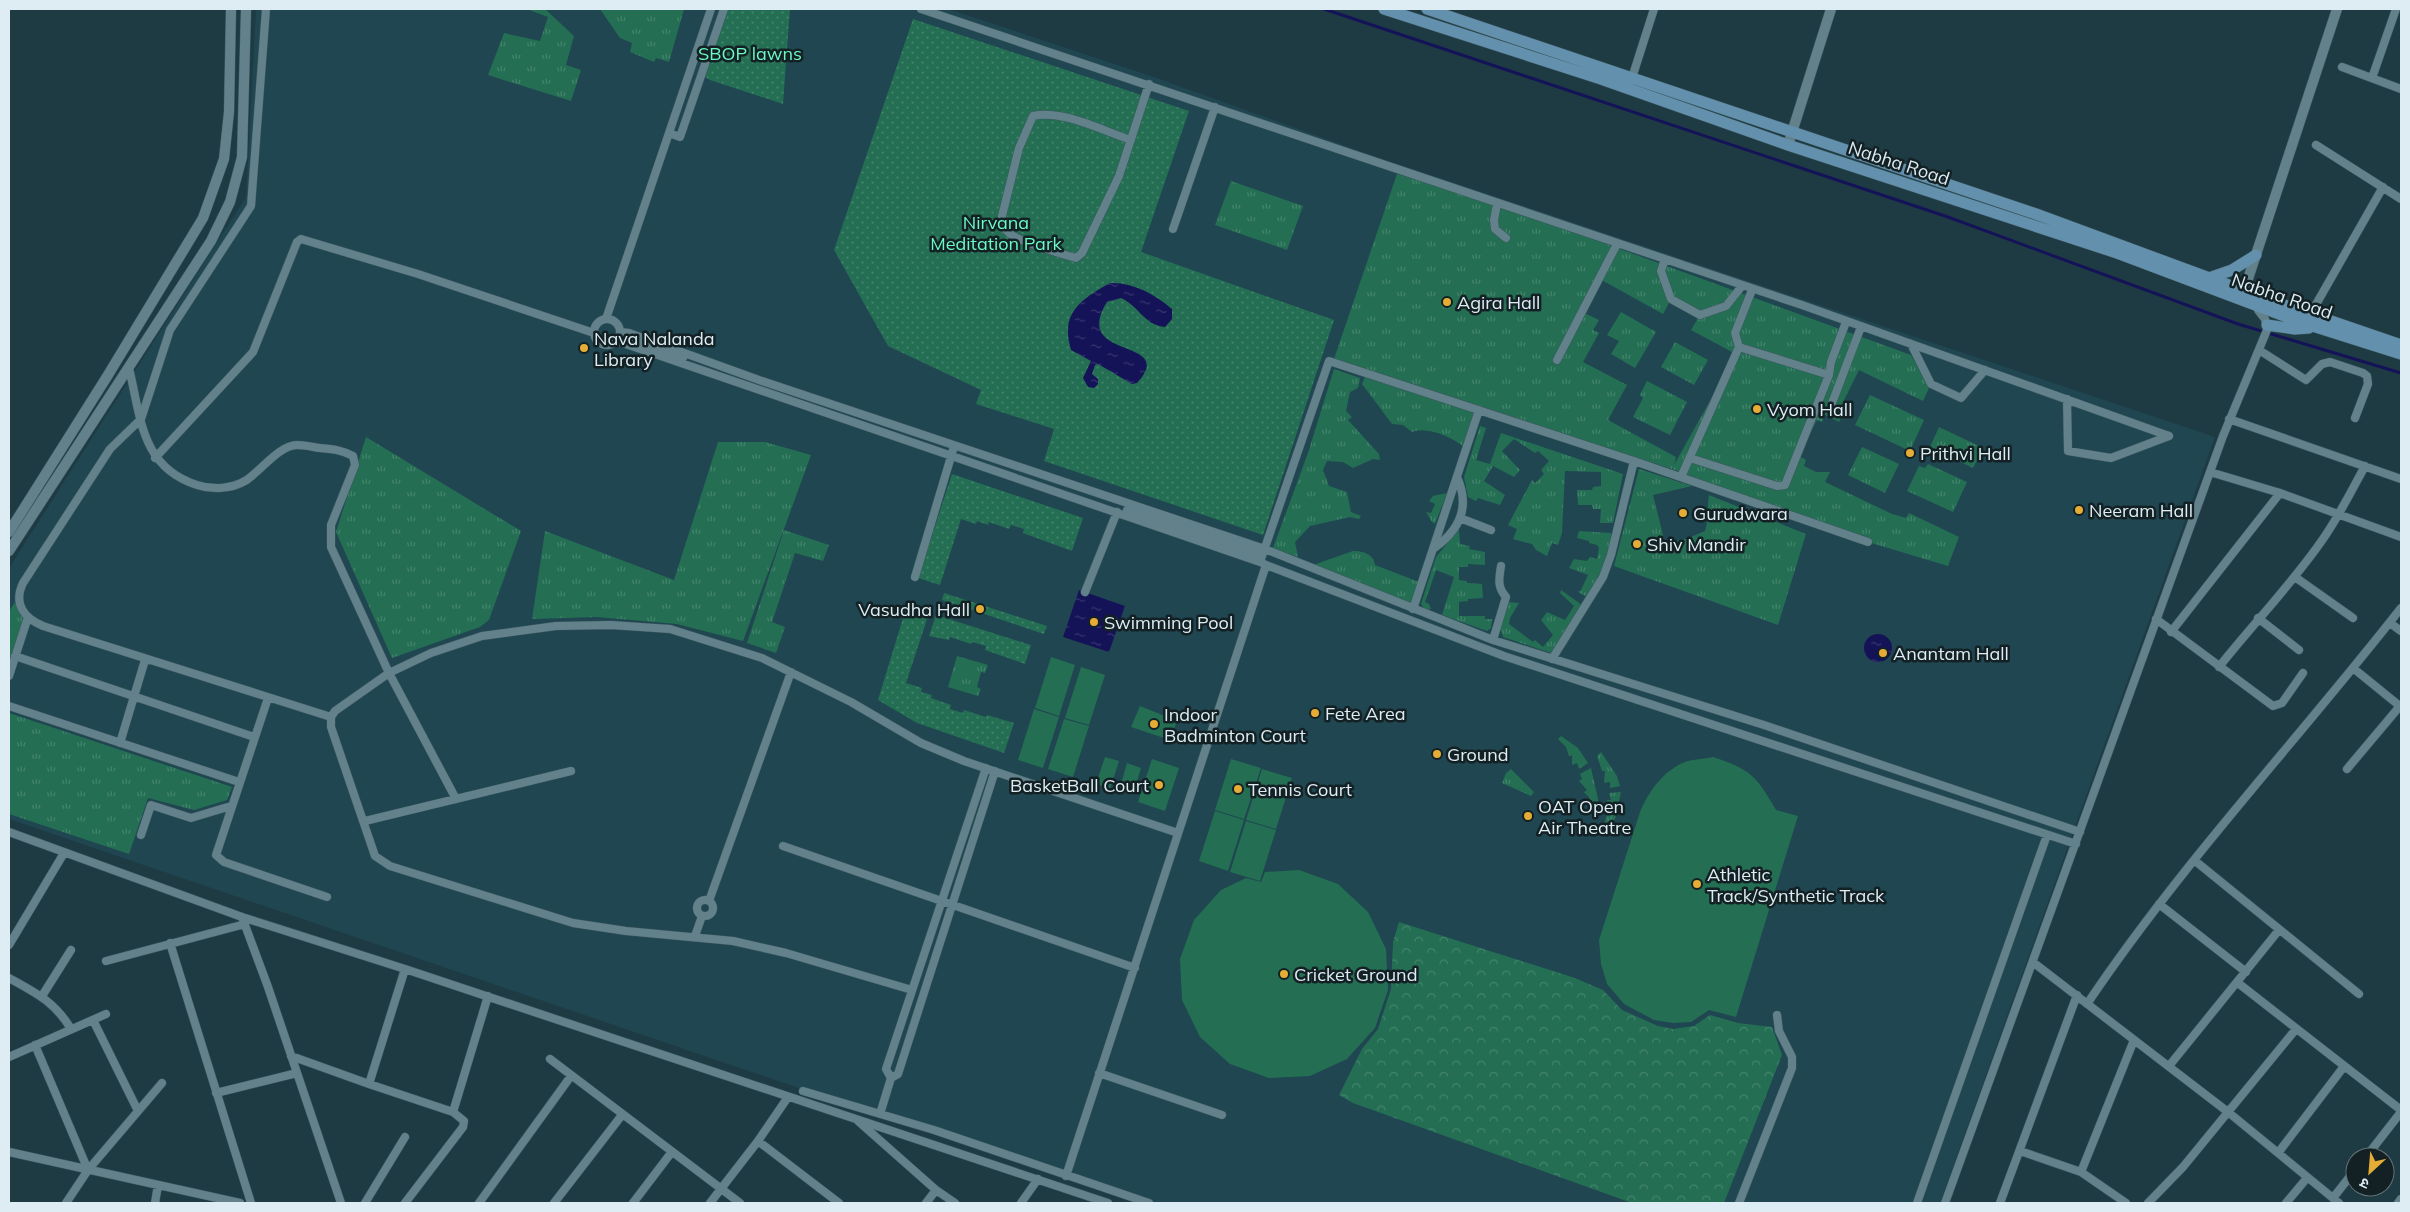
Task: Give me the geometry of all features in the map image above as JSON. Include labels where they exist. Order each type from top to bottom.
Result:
[{"type":"main road","name":"Nabha Road","points":[[1384,9],[1791,132],[2059,228],[2209,278],[2243,296]]},
{"type":"main road","name":"Nabha Road","points":[[1427,9],[1631,84],[1788,145],[2059,228],[2117,253],[2260,302],[2316,327],[2401,354]]},
{"type":"main road","points":[[2209,278],[2232,270],[2256,255]]},
{"type":"main road","name":"Nabha Road","points":[[2260,302],[2310,315],[2401,345]]},
{"type":"main road","points":[[2267,330],[2316,327]]},
{"type":"street","points":[[9,532],[108,375],[203,218],[224,159],[229,112],[231,9]]},
{"type":"street","points":[[9,551],[210,241],[230,202],[242,157],[246,9]]},
{"type":"street","points":[[266,9],[251,206],[170,330],[141,419],[110,449],[23,583],[18,598],[20,607],[28,617],[43,626],[145,660],[331,717]]},
{"type":"street","points":[[606,320],[711,9]]},
{"type":"street","points":[[669,133],[680,137],[724,9]]},
{"type":"street","points":[[921,9],[1149,84],[1497,204],[1861,326],[2169,436],[2110,458],[2068,451],[2067,400]]},
{"type":"street","points":[[1631,84],[1654,9]]},
{"type":"street","points":[[1788,145],[1831,9]]},
{"type":"street","points":[[2243,296],[2337,9]]},
{"type":"street","points":[[2372,78],[2398,10]]},
{"type":"street","points":[[2342,67],[2401,89]]},
{"type":"street","points":[[1131,140],[1058,115],[1043,114],[1034,116],[1019,148],[1002,216],[1003,226],[1010,235],[1076,258],[1082,253],[1120,176],[1149,84]]},
{"type":"street","points":[[1173,229],[1215,107]]},
{"type":"street","points":[[2316,145],[2401,199]]},
{"type":"street","points":[[2310,315],[2383,187]]},
{"type":"street","points":[[1497,204],[1494,220],[1495,229],[1506,238]]},
{"type":"street","points":[[155,458],[253,352],[283,273],[297,242],[301,239],[408,271],[594,333]]},
{"type":"street","points":[[1557,360],[1617,244]]},
{"type":"street","points":[[1665,259],[1661,271],[1671,298],[1700,315],[1726,306],[1742,286]]},
{"type":"street","points":[[1681,477],[1739,347],[1735,333],[1752,290]]},
{"type":"street","points":[[1948,1202],[2156,619],[2230,419],[2267,330],[2260,315],[2260,302]]},
{"type":"street","points":[[618,336],[615,323],[606,320],[597,324],[594,333],[598,342],[603,345],[612,344],[618,336],[628,333],[1263,558],[1413,609],[1493,640],[1764,725],[2080,832]]},
{"type":"street","points":[[1690,458],[1777,486],[1785,485],[1829,375],[1831,362],[1846,322]]},
{"type":"street","points":[[1832,403],[1861,326]]},
{"type":"street","points":[[618,336],[953,449],[1116,512],[1263,558],[1441,634],[2076,844]]},
{"type":"street","points":[[1911,344],[1931,384],[1961,398],[1985,370]]},
{"type":"street","points":[[1739,347],[1829,375]]},
{"type":"street","points":[[2259,350],[2306,380],[2322,364],[2330,362],[2363,373],[2367,376],[2368,384],[2355,418]]},
{"type":"street","points":[[1066,1176],[1135,968],[1263,558],[1329,361],[1634,461],[1868,542]]},
{"type":"street","points":[[129,368],[141,419],[155,458],[175,477],[201,487],[224,488],[245,481],[271,459],[288,447],[296,444],[343,451],[353,456],[355,465],[332,525],[331,547],[389,673],[456,799]]},
{"type":"street","points":[[1413,609],[1479,410]]},
{"type":"street","points":[[2230,419],[2401,479]]},
{"type":"street","points":[[915,577],[953,449]]},
{"type":"street","points":[[1552,659],[1602,578],[1611,554],[1634,461]]},
{"type":"street","points":[[2219,667],[2258,618],[2295,577],[2338,514],[2365,466]]},
{"type":"street","points":[[2210,472],[2280,493],[2401,537]]},
{"type":"street","points":[[1433,549],[1453,534],[1460,518],[1461,486],[1457,477]]},
{"type":"street","points":[[2171,632],[2280,493]]},
{"type":"street","points":[[1085,592],[1116,512]]},
{"type":"street","points":[[1460,518],[1491,530]]},
{"type":"street","points":[[1493,640],[1506,597],[1501,591],[1499,583],[1501,566]]},
{"type":"street","points":[[2295,577],[2353,618]]},
{"type":"street","points":[[2087,1004],[2124,948],[2401,608]]},
{"type":"street","points":[[9,676],[28,617]]},
{"type":"street","points":[[2258,618],[2299,650]]},
{"type":"street","points":[[2156,619],[2273,706],[2282,703],[2303,673]]},
{"type":"street","points":[[2390,623],[2401,632]]},
{"type":"street","points":[[912,990],[786,952],[732,941],[695,936],[626,931],[573,923],[390,866],[375,856],[365,821],[333,735],[331,717],[334,711],[389,673],[431,653],[482,636],[556,626],[611,625],[670,630],[762,658],[851,702],[921,743],[995,772],[1178,833]]},
{"type":"street","points":[[15,656],[254,737]]},
{"type":"street","points":[[120,743],[145,660]]},
{"type":"street","points":[[1567,677],[1573,666]]},
{"type":"street","points":[[2347,769],[2401,707],[2353,668]]},
{"type":"street","points":[[709,900],[791,672]]},
{"type":"street","points":[[268,698],[216,855],[217,858],[224,862],[327,897]]},
{"type":"street","points":[[9,706],[239,782]]},
{"type":"street","points":[[1852,771],[1857,757]]},
{"type":"street","points":[[891,1078],[886,1069],[986,768]]},
{"type":"street","points":[[365,821],[571,771]]},
{"type":"street","points":[[880,1114],[891,1078],[898,1074],[995,772]]},
{"type":"street","points":[[141,835],[151,805],[191,818],[231,806]]},
{"type":"street","points":[[10,835],[64,853],[244,921],[406,969],[1108,1203]]},
{"type":"street","points":[[1917,1203],[2047,835]]},
{"type":"street","points":[[783,846],[1135,968]]},
{"type":"street","points":[[9,945],[64,853]]},
{"type":"street","points":[[2194,860],[2359,994]]},
{"type":"street","points":[[702,900],[709,900],[713,905],[713,912],[708,916],[702,916],[697,911],[697,905],[702,900]]},
{"type":"street","points":[[2159,904],[2246,972]]},
{"type":"street","points":[[695,936],[702,916]]},
{"type":"street","points":[[106,960],[244,921]]},
{"type":"street","points":[[244,921],[341,1203]]},
{"type":"street","points":[[2169,1066],[2279,930]]},
{"type":"street","points":[[170,943],[252,1203]]},
{"type":"street","points":[[42,996],[71,950]]},
{"type":"street","points":[[2034,963],[2228,1112],[2336,1201],[2345,1186]]},
{"type":"street","points":[[369,1084],[406,969]]},
{"type":"street","points":[[9,978],[42,996],[59,1010],[71,1030]]},
{"type":"street","points":[[2238,983],[2401,1111],[2374,1147]]},
{"type":"street","points":[[453,1112],[488,996]]},
{"type":"street","points":[[2000,1203],[2076,996]]},
{"type":"street","points":[[9,1057],[106,1014]]},
{"type":"street","points":[[1739,1203],[1792,1068],[1792,1057],[1779,1031],[1777,1015]]},
{"type":"street","points":[[93,1020],[138,1111]]},
{"type":"street","points":[[2148,1203],[2183,1167],[2296,1028]]},
{"type":"street","points":[[2082,1172],[2134,1040]]},
{"type":"street","points":[[35,1045],[88,1170]]},
{"type":"street","points":[[291,1056],[453,1112],[462,1117],[464,1121],[463,1126],[405,1203]]},
{"type":"street","points":[[550,1059],[671,1153],[740,1203]]},
{"type":"street","points":[[2278,1153],[2342,1069],[2347,1068]]},
{"type":"street","points":[[216,1093],[297,1073]]},
{"type":"street","points":[[1099,1073],[1222,1115]]},
{"type":"street","points":[[479,1203],[571,1076]]},
{"type":"street","points":[[66,1203],[88,1170],[162,1082]]},
{"type":"street","points":[[802,1091],[934,1130],[1148,1203]]},
{"type":"street","points":[[710,1203],[758,1142],[788,1097]]},
{"type":"street","points":[[554,1203],[622,1115]]},
{"type":"street","points":[[855,1118],[936,1190],[955,1203]]},
{"type":"street","points":[[365,1203],[406,1137]]},
{"type":"street","points":[[758,1142],[838,1203]]},
{"type":"street","points":[[9,1152],[240,1203]]},
{"type":"street","points":[[2020,1152],[2082,1172],[2126,1203]]},
{"type":"street","points":[[633,1203],[671,1153]]},
{"type":"street","points":[[2286,1203],[2307,1178]]},
{"type":"street","points":[[1021,1203],[1038,1179]]},
{"type":"street","points":[[155,1203],[158,1185]]},
{"type":"street","points":[[926,1203],[936,1190]]},
{"type":"street","points":[[2398,1203],[2401,1199]]},
{"type":"shaded area","points":[[256,9],[948,9],[1154,77],[1365,153],[2215,437],[1940,1203],[1136,1203],[9,819],[9,568],[246,197]]},
{"type":"green space","points":[[527,9],[545,9],[574,36],[566,65],[581,70],[571,101],[488,75],[504,33],[540,41],[548,17]]},
{"type":"green space","points":[[600,9],[684,9],[669,62],[656,58],[654,62],[630,52],[632,43],[620,38]]},
{"type":"green space","name":"SBOP lawns","points":[[727,9],[790,9],[783,104],[710,80],[704,76]]},
{"type":"green space","name":"Nirvana Meditation Park","points":[[913,19],[1189,111],[1141,252],[1334,320],[1263,535],[1044,461],[1054,429],[976,404],[981,390],[888,346],[834,250]]},
{"type":"green space","points":[[1397,174],[1461,191],[1911,355],[1929,388],[1923,401],[1859,370],[1843,402],[1847,405],[1839,422],[1825,415],[1822,422],[1817,420],[1799,456],[1806,460],[1804,466],[1816,472],[1830,472],[1825,482],[1892,514],[1906,518],[1909,513],[1959,537],[1948,566],[1868,542],[1672,469],[1334,359]],"holes":[[[1598,278],[1663,314],[1671,299],[1700,315],[1691,330],[1732,352],[1734,358],[1674,465],[1676,457],[1608,420],[1627,385],[1583,362],[1599,333],[1593,330],[1599,320],[1580,311]]]},
{"type":"green space","points":[[1231,181],[1303,206],[1287,250],[1215,225]]},
{"type":"green space","points":[[1621,312],[1656,332],[1635,368],[1611,354],[1619,341],[1607,335]]},
{"type":"green space","points":[[1675,342],[1708,360],[1694,385],[1661,367]]},
{"type":"green space","points":[[1334,369],[1360,378],[1358,388],[1350,392],[1346,411],[1352,417],[1348,420],[1379,454],[1380,460],[1373,459],[1353,468],[1343,462],[1327,461],[1323,470],[1329,486],[1347,492],[1351,512],[1361,516],[1359,519],[1350,517],[1310,526],[1295,542],[1298,557],[1273,548],[1308,453]]},
{"type":"green space","points":[[1365,377],[1474,412],[1463,446],[1439,433],[1425,430],[1412,432],[1403,425],[1392,424],[1362,384]]},
{"type":"green space","points":[[1647,381],[1687,402],[1670,435],[1633,417],[1643,398],[1640,395]]},
{"type":"green space","points":[[1870,395],[1924,420],[1910,451],[1855,425]]},
{"type":"green space","points":[[1480,426],[1486,428],[1476,460],[1490,464],[1501,433],[1623,474],[1613,523],[1600,523],[1601,509],[1593,509],[1592,505],[1578,505],[1577,490],[1592,490],[1593,487],[1601,486],[1601,472],[1565,471],[1562,533],[1558,545],[1552,543],[1547,556],[1536,550],[1532,544],[1513,539],[1517,529],[1508,525],[1532,480],[1535,483],[1544,474],[1541,470],[1549,461],[1538,451],[1535,453],[1514,439],[1502,451],[1520,470],[1514,477],[1493,466],[1484,481],[1505,495],[1500,505],[1478,498],[1476,501],[1468,497],[1464,477]]},
{"type":"green space","points":[[1939,427],[1983,448],[1973,468],[1930,447]]},
{"type":"green space","points":[[366,437],[521,531],[489,620],[480,627],[392,658],[336,532]]},
{"type":"green space","points":[[718,442],[765,442],[811,455],[743,641],[677,624],[597,617],[532,619],[545,531],[674,580]]},
{"type":"green space","points":[[1862,447],[1899,464],[1885,493],[1848,475]]},
{"type":"green space","points":[[1928,464],[1967,482],[1953,512],[1907,491],[1919,466],[1925,468]]},
{"type":"green space","points":[[1639,469],[1692,486],[1653,495],[1665,543],[1686,539],[1705,531],[1709,495],[1806,534],[1778,625],[1614,566]]},
{"type":"green space","points":[[952,474],[1083,518],[1072,551],[1023,533],[1024,529],[1011,525],[1009,529],[989,522],[988,525],[977,521],[976,524],[961,519],[940,585],[918,578]]},
{"type":"green space","points":[[1447,493],[1435,524],[1426,512],[1431,513],[1435,504],[1429,501],[1433,496]]},
{"type":"green space","points":[[1459,529],[1460,544],[1470,546],[1469,549],[1485,552],[1485,565],[1468,564],[1468,567],[1459,567],[1459,580],[1467,581],[1467,583],[1482,584],[1483,598],[1459,602],[1459,616],[1485,616],[1485,619],[1492,619],[1491,628],[1487,631],[1442,615],[1454,577],[1436,570],[1425,602],[1429,604],[1431,609],[1425,610],[1421,604],[1436,557]]},
{"type":"green space","points":[[784,530],[829,545],[823,561],[795,553],[772,622],[785,627],[776,653],[747,643]]},
{"type":"green space","points":[[1579,531],[1611,533],[1613,541],[1610,558],[1602,575],[1587,597],[1578,592],[1581,590],[1588,575],[1569,568],[1574,559],[1587,561],[1590,557],[1597,559],[1599,548],[1597,545],[1589,543],[1589,541],[1577,538]]},
{"type":"green space","points":[[1353,551],[1367,554],[1373,558],[1375,565],[1419,582],[1411,603],[1313,565]]},
{"type":"green space","points":[[1561,590],[1582,605],[1551,653],[1503,637],[1500,627],[1509,602],[1519,603],[1510,618],[1509,624],[1543,647],[1553,635],[1541,620],[1547,612],[1565,620],[1574,606],[1560,593]]},
{"type":"green space","points":[[944,593],[1047,626],[1044,634],[942,600]]},
{"type":"green space","points":[[18,598],[27,620],[9,669],[9,611]]},
{"type":"green space","points":[[907,605],[929,613],[906,683],[922,688],[921,692],[932,695],[931,698],[951,705],[950,709],[963,713],[964,710],[986,717],[987,715],[1014,723],[1004,753],[917,723],[878,700]]},
{"type":"green space","points":[[936,615],[1031,645],[1025,664],[985,650],[986,646],[972,642],[971,644],[950,637],[949,640],[929,636]]},
{"type":"green space","points":[[957,656],[988,665],[985,673],[981,672],[977,687],[981,689],[978,696],[948,687]]},
{"type":"green space","points":[[1051,657],[1075,665],[1059,716],[1035,708]]},
{"type":"green space","points":[[1081,667],[1105,675],[1089,725],[1065,718]]},
{"type":"green space","name":"Indoor Badminton Court","points":[[1140,706],[1177,721],[1170,740],[1131,727]]},
{"type":"green space","points":[[1034,709],[1059,717],[1043,768],[1018,760]]},
{"type":"green space","points":[[9,713],[232,787],[227,800],[194,810],[148,798],[129,854],[9,814]]},
{"type":"green space","points":[[1064,719],[1089,726],[1073,777],[1048,769]]},
{"type":"green space","points":[[1561,736],[1578,748],[1588,763],[1579,769],[1577,763],[1572,765],[1572,755],[1569,756],[1566,747],[1558,739]]},
{"type":"green space","points":[[1601,752],[1617,776],[1620,786],[1610,788],[1610,782],[1604,783],[1605,771],[1602,771],[1597,756]]},
{"type":"green space","points":[[1105,757],[1119,761],[1110,789],[1096,784]]},
{"type":"green space","name":"Athletic Track/Synthetic Track","points":[[1713,757],[1736,766],[1751,775],[1763,789],[1776,810],[1798,816],[1736,1017],[1709,1010],[1691,1022],[1673,1023],[1654,1020],[1624,1004],[1607,984],[1601,964],[1599,940],[1640,812],[1648,797],[1663,776],[1677,766],[1688,761]]},
{"type":"green space","name":"BasketBall Court","points":[[1152,759],[1179,768],[1165,811],[1138,802]]},
{"type":"green space","name":"Tennis Court","points":[[1231,759],[1261,768],[1244,819],[1215,810]]},
{"type":"green space","points":[[1127,763],[1141,768],[1133,795],[1119,791]]},
{"type":"green space","points":[[1591,768],[1598,799],[1597,810],[1593,811],[1589,797],[1584,792],[1587,790],[1579,781],[1582,779],[1580,774]]},
{"type":"green space","name":"Tennis Court","points":[[1262,769],[1292,778],[1276,829],[1246,820]]},
{"type":"green space","points":[[1511,769],[1534,792],[1531,796],[1502,783],[1506,773]]},
{"type":"green space","points":[[1621,792],[1616,816],[1609,829],[1604,827],[1607,812],[1610,811],[1607,800],[1611,800],[1609,793]]},
{"type":"green space","name":"Tennis Court","points":[[1215,811],[1244,820],[1228,871],[1199,861]]},
{"type":"green space","name":"Tennis Court","points":[[1246,821],[1276,830],[1260,881],[1230,872]]},
{"type":"green space","name":"Cricket Ground","points":[[1299,870],[1338,884],[1368,912],[1386,949],[1388,990],[1375,1028],[1347,1059],[1310,1076],[1269,1078],[1230,1064],[1200,1037],[1182,1000],[1180,959],[1194,920],[1221,890],[1246,878],[1261,882],[1265,872]]},
{"type":"green space","points":[[1399,922],[1575,978],[1603,990],[1622,1010],[1658,1026],[1673,1029],[1694,1026],[1710,1015],[1738,1023],[1772,1027],[1782,1055],[1724,1203],[1632,1203],[1353,1103],[1339,1095],[1362,1049],[1378,1029],[1391,989],[1393,942]]},
{"type":"water","points":[[1110,283],[1135,287],[1158,298],[1172,309],[1172,319],[1165,327],[1158,326],[1121,298],[1107,302],[1099,321],[1102,333],[1111,342],[1145,359],[1146,368],[1137,383],[1132,384],[1098,364],[1095,365],[1092,374],[1098,379],[1098,384],[1094,388],[1088,387],[1083,378],[1091,361],[1071,350],[1068,326],[1075,309],[1090,295]]},
{"type":"water","name":"Swimming Pool","points":[[1079,590],[1125,606],[1109,652],[1063,637]]},
{"type":"water","points":[[1878,634],[1888,638],[1892,648],[1888,658],[1878,662],[1868,658],[1864,648],[1868,638]]},
{"type":"waterway","points":[[1324,9],[1948,217],[2238,324],[2401,373]]},
{"type":"place","name":"Agira Hall","points":[[1447,302]]},
{"type":"place","name":"Nava Nalanda Library","points":[[584,348]]},
{"type":"place","name":"Vyom Hall","points":[[1757,409]]},
{"type":"place","name":"Prithvi Hall","points":[[1910,453]]},
{"type":"place","name":"Neeram Hall","points":[[2079,510]]},
{"type":"place","name":"Gurudwara","points":[[1683,513]]},
{"type":"place","name":"Shiv Mandir","points":[[1637,544]]},
{"type":"place","name":"Vasudha Hall","points":[[980,609]]},
{"type":"place","name":"Swimming Pool","points":[[1094,622]]},
{"type":"place","name":"Anantam Hall","points":[[1883,653]]},
{"type":"place","name":"Fete Area","points":[[1315,713]]},
{"type":"place","name":"Indoor Badminton Court","points":[[1154,724]]},
{"type":"place","name":"Ground","points":[[1437,754]]},
{"type":"place","name":"BasketBall Court","points":[[1159,785]]},
{"type":"place","name":"Tennis Court","points":[[1238,789]]},
{"type":"place","name":"OAT Open Air Theatre","points":[[1528,816]]},
{"type":"place","name":"Athletic Track/Synthetic Track","points":[[1697,884]]},
{"type":"place","name":"Cricket Ground","points":[[1284,974]]}]
